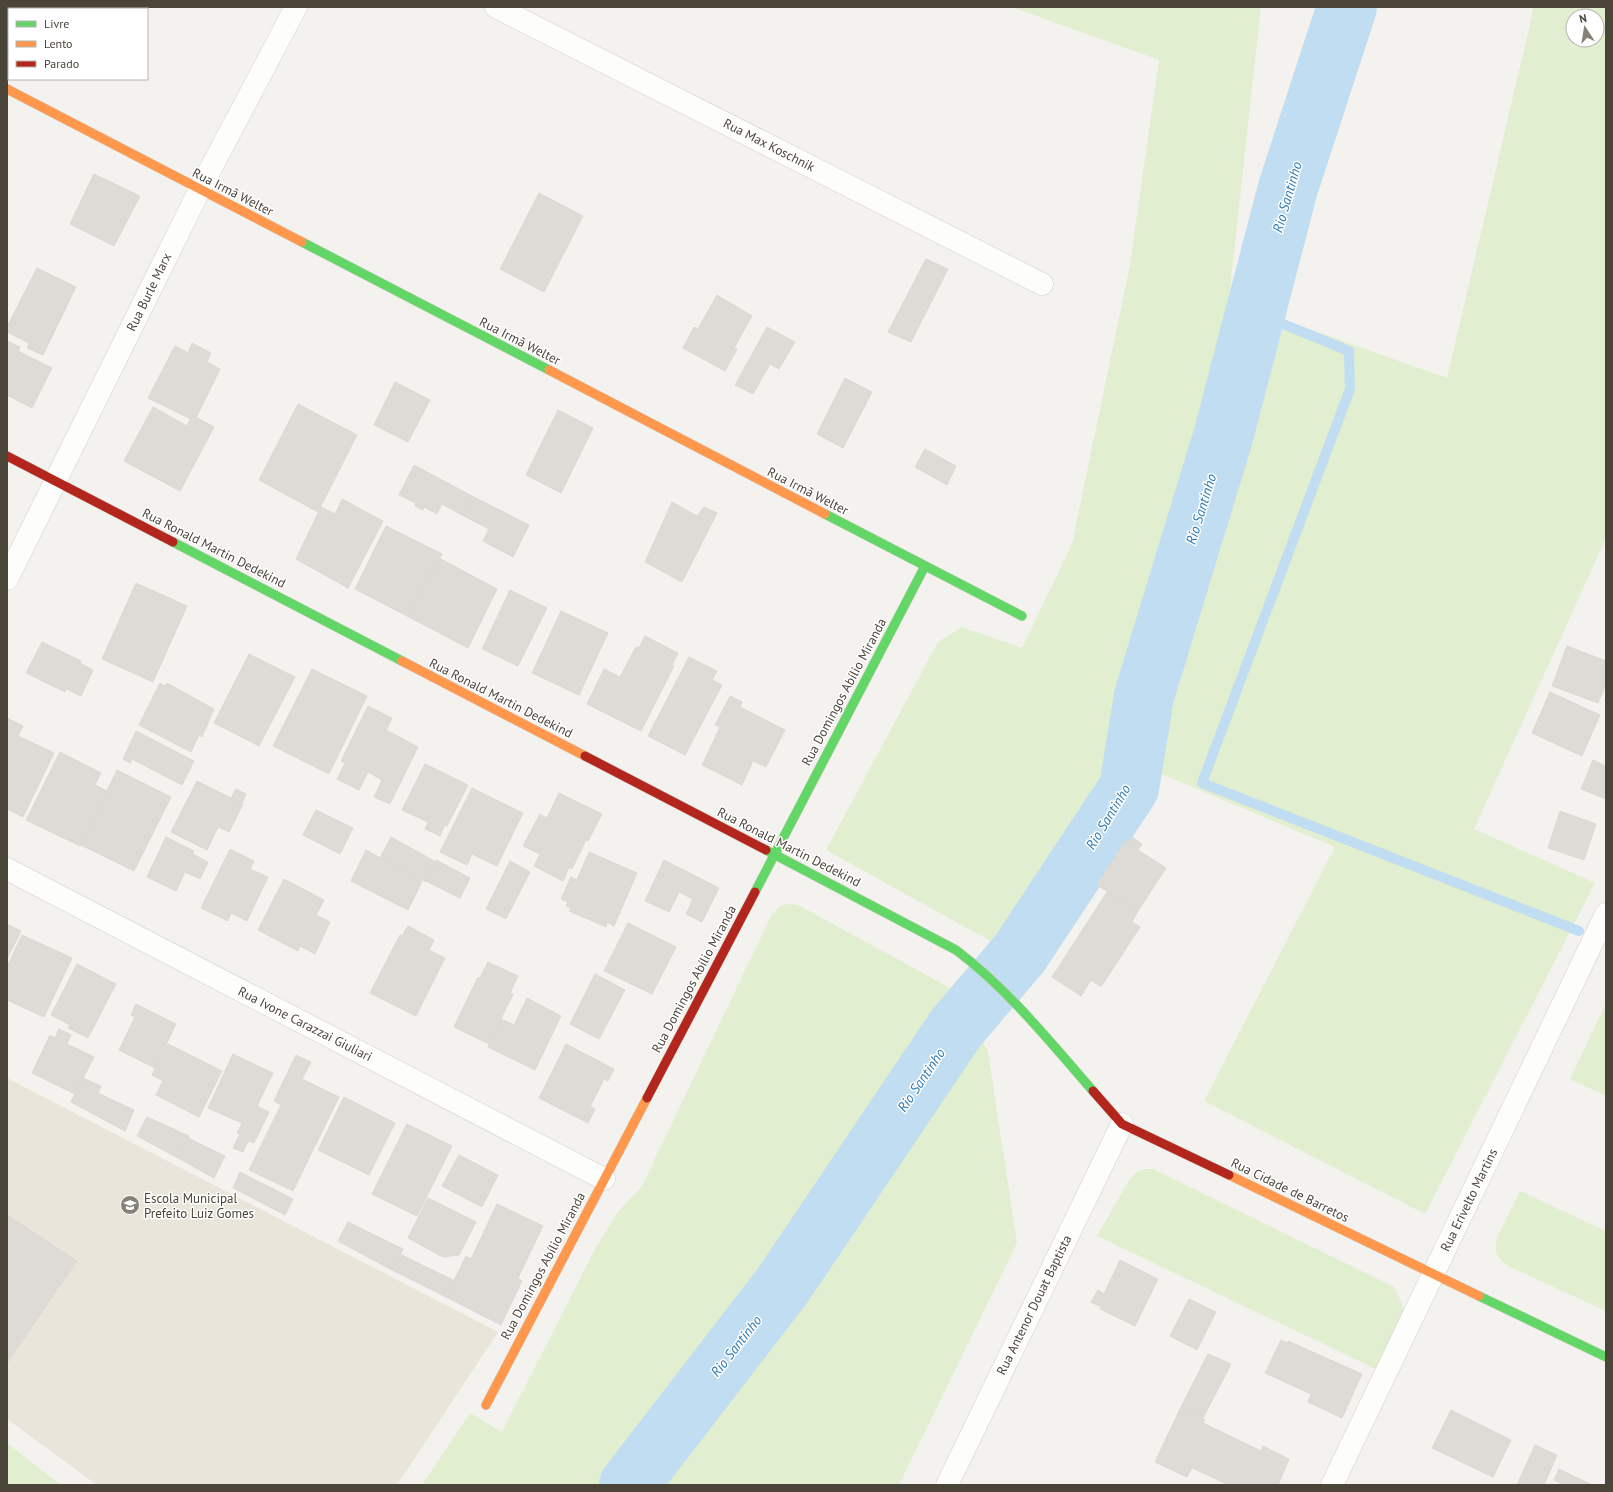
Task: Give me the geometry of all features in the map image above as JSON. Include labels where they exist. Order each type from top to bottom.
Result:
[{"type":"street","name":"Rua Burle Marx","points":[[7,579],[200,189],[296,7]]},
{"type":"street","name":"Rua Max Koschnik","points":[[496,7],[1042,284]]},
{"type":"street","name":"Rua Irmã Welter","points":[[7,89],[1022,616]]},
{"type":"street","name":"Rua Ronald Martin Dedekind","points":[[7,456],[928,934],[956,950],[980,968],[1004,991]]},
{"type":"street","name":"Rua Domingos Abílio Miranda","points":[[486,1405],[925,566]]},
{"type":"street","name":"Rua Ivone Carazzai Giuliari","points":[[7,869],[604,1179]]},
{"type":"street","name":"Rua Erivelto Martins","points":[[1332,1485],[1606,914]]},
{"type":"street","name":"Rua Cidade de Barretos","points":[[1004,991],[1122,1124],[1606,1357]]},
{"type":"street","name":"Rua Antenor Douat Baptista","points":[[947,1485],[1122,1124]]},
{"type":"shaded area","name":"Escola Municipal Prefeito Luiz Gomes","points":[[7,1078],[498,1332],[397,1485],[97,1485],[7,1419]]},
{"type":"green space","points":[[1012,7],[1261,7],[1228,308],[1115,781],[1005,949],[826,850],[938,642],[962,627],[1022,648],[1072,544],[1130,265],[1159,60]]},
{"type":"green space","points":[[1534,7],[1606,7],[1606,538],[1474,829],[1595,883],[1425,1214],[1204,1101],[1335,847],[1147,768],[1155,719],[1173,672],[1223,480],[1245,433],[1264,364],[1273,316],[1447,378]]},
{"type":"green space","points":[[788,904],[798,905],[954,990],[962,999],[988,1052],[1017,1243],[899,1485],[422,1485],[470,1413],[502,1432],[594,1251],[617,1213],[642,1186],[771,916],[780,906]]},
{"type":"green space","points":[[1606,1003],[1606,1096],[1570,1079]]},
{"type":"green space","points":[[1144,1169],[1153,1169],[1394,1287],[1402,1303],[1403,1313],[1376,1369],[1097,1236],[1129,1180],[1137,1172]]},
{"type":"green space","points":[[1520,1191],[1606,1231],[1606,1311],[1512,1268],[1501,1261],[1496,1251],[1496,1240]]},
{"type":"green space","points":[[7,1443],[61,1485],[7,1485]]},
{"type":"building","points":[[17,7],[37,7],[36,8]]},
{"type":"building","points":[[94,174],[140,196],[114,246],[70,224]]},
{"type":"building","points":[[539,193],[583,216],[544,292],[500,269]]},
{"type":"building","points":[[926,259],[948,269],[911,342],[888,332]]},
{"type":"building","points":[[37,268],[76,287],[43,355],[27,348],[29,343],[7,332],[7,327]]},
{"type":"building","points":[[717,295],[752,316],[734,348],[737,349],[725,371],[683,348],[694,327],[698,329]]},
{"type":"building","points":[[767,327],[795,342],[779,369],[770,364],[753,394],[735,385]]},
{"type":"building","points":[[7,341],[20,347],[18,351],[52,368],[32,408],[7,395]]},
{"type":"building","points":[[192,343],[211,353],[207,362],[220,369],[196,418],[192,415],[191,419],[148,398],[175,346],[188,353]]},
{"type":"building","points":[[845,378],[872,392],[843,448],[817,434]]},
{"type":"building","points":[[395,382],[430,400],[408,442],[374,425]]},
{"type":"building","points":[[298,404],[357,435],[318,512],[259,480]]},
{"type":"building","points":[[153,407],[187,426],[192,415],[214,427],[180,491],[124,461]]},
{"type":"building","points":[[558,410],[593,428],[561,493],[526,475]]},
{"type":"building","points":[[925,449],[956,466],[947,485],[915,467]]},
{"type":"building","points":[[414,465],[472,496],[462,515],[442,504],[437,514],[424,507],[423,510],[415,506],[416,503],[399,495]]},
{"type":"building","points":[[472,496],[529,525],[513,557],[483,541],[489,529],[462,515]]},
{"type":"building","points":[[342,499],[383,521],[348,588],[296,559],[321,507],[335,514]]},
{"type":"building","points":[[672,502],[697,516],[704,507],[717,513],[682,582],[645,562]]},
{"type":"building","points":[[386,526],[442,554],[409,617],[355,589]]},
{"type":"building","points":[[439,558],[497,589],[468,648],[409,617]]},
{"type":"building","points":[[136,583],[187,606],[153,682],[102,659]]},
{"type":"building","points":[[510,590],[547,608],[518,666],[482,649]]},
{"type":"building","points":[[561,611],[608,633],[579,695],[532,673]]},
{"type":"building","points":[[645,636],[678,653],[672,665],[674,666],[641,731],[587,704],[604,669],[620,677],[636,647],[639,648]]},
{"type":"building","points":[[42,642],[81,661],[80,663],[93,670],[81,696],[66,689],[65,692],[26,673]]},
{"type":"building","points":[[1567,646],[1606,661],[1606,684],[1598,703],[1552,686]]},
{"type":"building","points":[[249,654],[295,677],[259,746],[214,723]]},
{"type":"building","points":[[689,657],[717,671],[712,680],[722,685],[685,755],[648,736]]},
{"type":"building","points":[[312,669],[367,696],[329,774],[273,746]]},
{"type":"building","points":[[160,683],[165,686],[167,683],[214,709],[202,737],[199,735],[191,752],[139,725]]},
{"type":"building","points":[[1550,692],[1600,715],[1582,756],[1532,733]]},
{"type":"building","points":[[730,696],[742,702],[740,707],[785,730],[766,767],[753,761],[742,785],[702,765],[720,727],[715,725]]},
{"type":"building","points":[[368,706],[392,718],[386,730],[418,747],[390,804],[374,797],[382,780],[368,772],[359,790],[337,779],[345,763],[341,761]]},
{"type":"building","points":[[7,718],[23,726],[18,736],[54,753],[23,817],[7,809]]},
{"type":"building","points":[[136,731],[194,761],[182,785],[132,759],[130,763],[123,759]]},
{"type":"building","points":[[60,752],[101,773],[95,785],[107,791],[80,846],[26,820]]},
{"type":"building","points":[[1593,760],[1606,766],[1606,799],[1581,789]]},
{"type":"building","points":[[425,764],[468,785],[447,826],[445,825],[440,836],[425,829],[428,822],[402,810]]},
{"type":"building","points":[[117,770],[171,797],[134,871],[81,845]]},
{"type":"building","points":[[197,781],[243,804],[229,832],[218,827],[207,850],[171,832]]},
{"type":"building","points":[[472,788],[523,813],[497,866],[472,854],[467,865],[440,852]]},
{"type":"building","points":[[236,789],[246,794],[242,803],[231,798]]},
{"type":"building","points":[[559,793],[602,814],[588,841],[586,840],[572,869],[569,867],[563,881],[534,866],[540,854],[523,846],[540,814],[547,818]]},
{"type":"building","points":[[316,810],[353,828],[340,854],[303,835]]},
{"type":"building","points":[[1560,811],[1596,824],[1584,860],[1548,848]]},
{"type":"building","points":[[166,837],[194,851],[193,854],[208,862],[200,879],[185,872],[176,891],[147,877]]},
{"type":"building","points":[[391,837],[436,862],[426,882],[380,858]]},
{"type":"building","points":[[1132,837],[1142,844],[1138,850],[1166,868],[1138,911],[1097,885],[1126,840],[1129,842]]},
{"type":"building","points":[[230,849],[254,861],[250,869],[268,877],[247,921],[231,913],[228,921],[201,908]]},
{"type":"building","points":[[366,850],[422,881],[408,910],[351,881]]},
{"type":"building","points":[[589,852],[637,873],[614,926],[607,922],[606,927],[569,911],[571,908],[566,906],[568,902],[561,899],[571,877],[577,880]]},
{"type":"building","points":[[436,860],[470,878],[460,898],[426,881]]},
{"type":"building","points":[[664,860],[719,888],[702,922],[686,914],[693,899],[679,892],[669,912],[645,901]]},
{"type":"building","points":[[510,861],[530,872],[506,919],[486,909]]},
{"type":"building","points":[[284,879],[324,900],[316,915],[330,922],[315,954],[300,946],[298,951],[258,930]]},
{"type":"building","points":[[1107,892],[1138,911],[1132,922],[1140,927],[1101,987],[1091,980],[1081,996],[1052,977]]},
{"type":"building","points":[[628,923],[676,947],[652,994],[604,971]]},
{"type":"building","points":[[7,924],[21,931],[7,959]]},
{"type":"building","points":[[408,926],[434,940],[429,950],[445,958],[416,1016],[370,993],[400,935],[402,936]]},
{"type":"building","points":[[22,935],[72,958],[44,1017],[7,1000],[7,967]]},
{"type":"building","points":[[488,962],[518,976],[510,993],[513,994],[489,1044],[454,1027],[478,977],[480,978]]},
{"type":"building","points":[[77,964],[116,984],[88,1038],[68,1028],[70,1025],[51,1015]]},
{"type":"building","points":[[595,974],[625,990],[599,1039],[570,1024]]},
{"type":"building","points":[[527,998],[561,1016],[535,1070],[488,1047],[501,1019],[514,1025]]},
{"type":"building","points":[[136,1004],[176,1024],[155,1068],[119,1050],[135,1017],[131,1015]]},
{"type":"building","points":[[59,1029],[71,1035],[67,1044],[94,1057],[75,1094],[32,1073],[50,1035],[55,1038]]},
{"type":"building","points":[[168,1044],[222,1071],[199,1117],[156,1095],[163,1081],[152,1075]]},
{"type":"building","points":[[566,1044],[614,1069],[608,1081],[604,1079],[590,1107],[595,1109],[588,1123],[539,1098]]},
{"type":"building","points":[[233,1054],[273,1073],[257,1106],[269,1112],[254,1143],[248,1141],[243,1152],[233,1148],[240,1134],[237,1133],[242,1123],[208,1108]]},
{"type":"building","points":[[296,1055],[311,1062],[302,1079],[339,1097],[293,1191],[249,1170],[281,1105],[274,1101]]},
{"type":"building","points":[[83,1078],[101,1086],[98,1093],[134,1110],[125,1131],[71,1102]]},
{"type":"building","points":[[344,1097],[395,1123],[369,1175],[318,1150]]},
{"type":"building","points":[[147,1117],[189,1136],[178,1158],[137,1136]]},
{"type":"building","points":[[407,1124],[452,1146],[417,1216],[372,1194]]},
{"type":"building","points":[[188,1138],[225,1156],[214,1178],[178,1158]]},
{"type":"building","points":[[459,1155],[498,1175],[482,1207],[442,1186]]},
{"type":"building","points":[[240,1172],[293,1199],[285,1215],[233,1188]]},
{"type":"building","points":[[428,1198],[476,1222],[459,1255],[443,1257],[408,1238]]},
{"type":"building","points":[[497,1204],[543,1226],[518,1278],[522,1281],[501,1325],[446,1297],[466,1256],[471,1259]]},
{"type":"building","points":[[7,1215],[77,1261],[7,1363]]},
{"type":"building","points":[[348,1222],[403,1249],[392,1270],[338,1241]]},
{"type":"building","points":[[400,1254],[455,1281],[446,1297],[392,1270]]},
{"type":"building","points":[[1120,1260],[1158,1279],[1135,1326],[1100,1309],[1101,1307],[1091,1302],[1098,1290],[1104,1294]]},
{"type":"building","points":[[1189,1299],[1216,1312],[1197,1350],[1170,1336]]},
{"type":"building","points":[[1281,1340],[1287,1343],[1288,1341],[1362,1374],[1342,1418],[1308,1402],[1311,1394],[1265,1373]]},
{"type":"building","points":[[1208,1354],[1231,1364],[1203,1418],[1180,1409]]},
{"type":"building","points":[[1180,1409],[1205,1420],[1203,1423],[1261,1451],[1263,1446],[1289,1459],[1278,1485],[1229,1485],[1192,1468],[1187,1477],[1155,1462]]},
{"type":"building","points":[[1451,1410],[1511,1440],[1493,1477],[1432,1448]]},
{"type":"building","points":[[1535,1445],[1557,1455],[1544,1485],[1517,1485]]},
{"type":"building","points":[[1559,1469],[1592,1485],[1564,1485],[1554,1480]]},
{"type":"waterway","name":"Rio Santinho","points":[[629,1485],[783,1285],[956,1028],[1020,953],[1129,788],[1144,696],[1223,437],[1288,188],[1347,7]]},
{"type":"waterway","points":[[1256,313],[1349,351],[1350,389],[1202,783],[1579,931]]},
{"type":"traffic: fast","points":[[302,242],[549,370]]},
{"type":"traffic: fast","points":[[825,514],[1022,616]]},
{"type":"traffic: fast","points":[[173,542],[402,661]]},
{"type":"traffic: fast","points":[[755,892],[925,566]]},
{"type":"traffic: fast","points":[[766,850],[956,950],[994,982],[1011,999],[1045,1035],[1093,1091]]},
{"type":"traffic: fast","points":[[1479,1296],[1606,1357]]},
{"type":"traffic: slow","points":[[7,89],[302,242]]},
{"type":"traffic: slow","points":[[549,370],[825,514]]},
{"type":"traffic: slow","points":[[402,661],[585,756]]},
{"type":"traffic: slow","points":[[486,1405],[647,1098]]},
{"type":"traffic: slow","points":[[1229,1175],[1479,1296]]},
{"type":"traffic: jam","points":[[7,456],[173,542]]},
{"type":"traffic: jam","points":[[585,756],[766,850]]},
{"type":"traffic: jam","points":[[647,1098],[755,892]]},
{"type":"traffic: jam","points":[[1093,1091],[1122,1124],[1229,1175]]},
{"type":"place","name":"Escola Municipal Prefeito Luiz Gomes","points":[[130,1205]]}]
